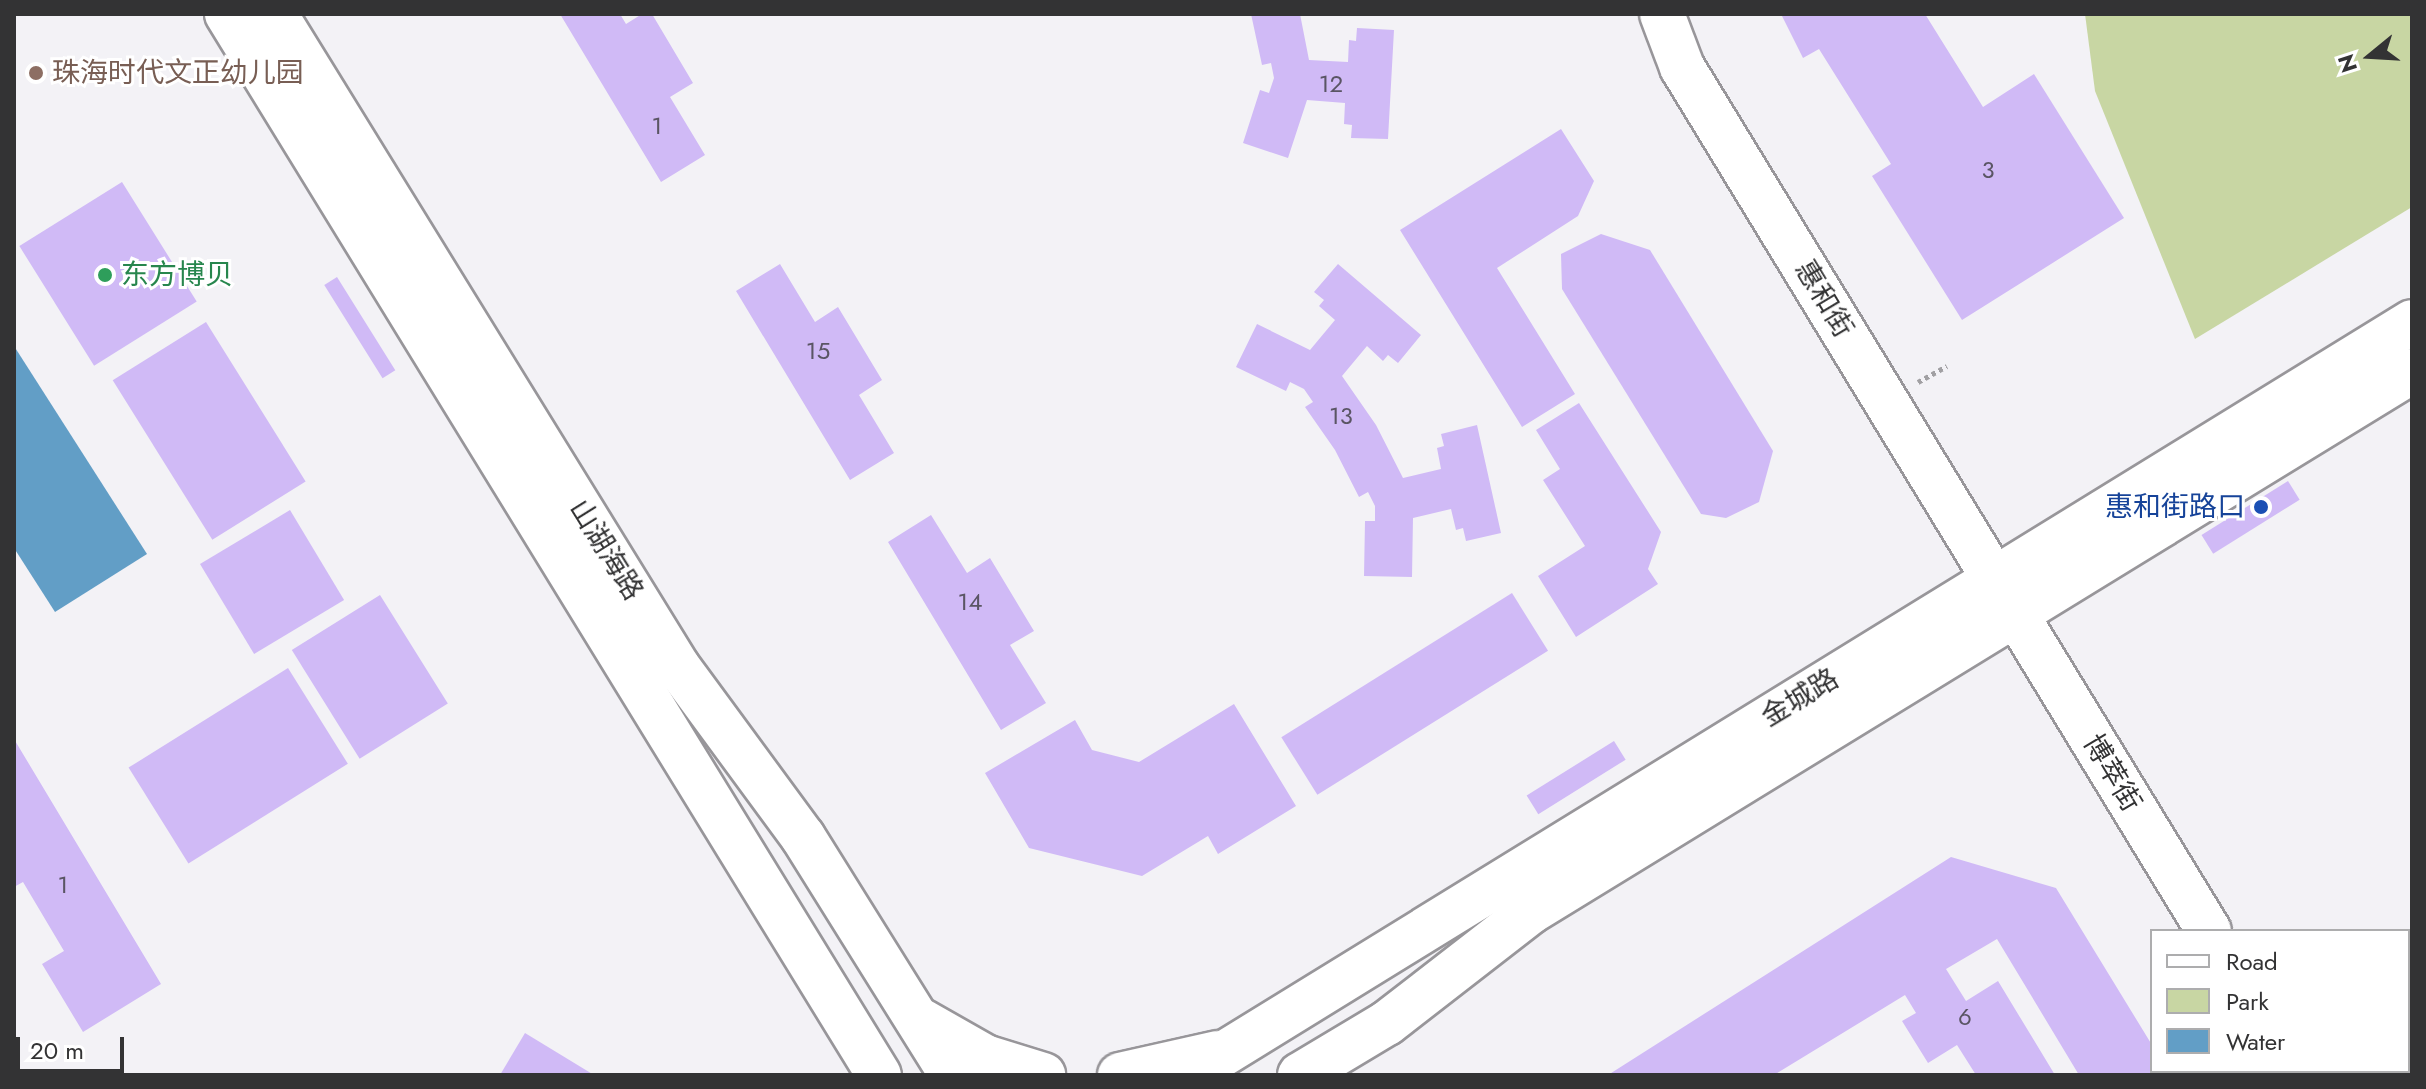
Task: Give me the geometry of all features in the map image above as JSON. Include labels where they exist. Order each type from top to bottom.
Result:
[{"type":"street","name":"山湖海路","points":[[227,14],[879,1075]]},
{"type":"street","name":"山湖海路","points":[[275,14],[678,667],[803,837],[952,1075]]},
{"type":"street","name":"惠和街","points":[[1662,14],[1682,67],[2005,597]]},
{"type":"street","name":"金城路","points":[[1300,1075],[1387,1023],[1530,912],[2412,322]]},
{"type":"street","name":"金城路","points":[[1189,1075],[2005,597],[2412,371]]},
{"type":"street","name":"博萃街","points":[[2005,597],[2208,929]]},
{"type":"street","points":[[823,984],[849,1075]]},
{"type":"street","points":[[920,1020],[985,1057],[1043,1075]]},
{"type":"street","points":[[1120,1075],[1232,1050]]},
{"type":"green space","points":[[2085,14],[2412,14],[2412,207],[2195,339],[2095,91]]},
{"type":"water","points":[[14,346],[147,554],[55,612],[14,548]]},
{"type":"building","points":[[560,14],[620,14],[626,24],[642,14],[652,14],[693,83],[670,97],[705,155],[661,182]]},
{"type":"building","points":[[1251,14],[1300,14],[1309,60],[1348,62],[1349,40],[1356,41],[1357,28],[1394,30],[1388,139],[1351,138],[1352,125],[1344,124],[1345,103],[1307,100],[1288,158],[1243,143],[1260,90],[1269,93],[1274,78],[1271,63],[1262,65]]},
{"type":"building","points":[[1781,14],[1925,14],[1983,107],[2034,74],[2124,218],[1962,320],[1872,176],[1891,164],[1819,49],[1803,58]]},
{"type":"building","points":[[1561,129],[1594,181],[1578,216],[1497,268],[1575,394],[1522,427],[1400,230]]},
{"type":"building","points":[[122,182],[197,302],[94,366],[19,246]]},
{"type":"building","points":[[1601,234],[1650,250],[1773,451],[1759,502],[1726,518],[1701,514],[1562,289],[1561,254]]},
{"type":"building","points":[[780,264],[815,322],[838,307],[882,380],[859,395],[894,453],[850,480],[736,291]]},
{"type":"building","points":[[1338,264],[1421,335],[1398,363],[1388,355],[1383,361],[1367,346],[1342,376],[1376,425],[1403,478],[1441,469],[1437,448],[1444,446],[1441,434],[1477,425],[1501,533],[1466,541],[1463,528],[1456,530],[1451,509],[1413,518],[1412,577],[1364,576],[1365,521],[1375,521],[1375,506],[1368,492],[1359,497],[1335,450],[1305,407],[1313,402],[1304,389],[1290,382],[1286,391],[1236,367],[1257,324],[1310,350],[1335,320],[1319,306],[1324,300],[1314,292]]},
{"type":"building","points":[[337,277],[395,370],[383,378],[324,285]]},
{"type":"building","points":[[206,322],[306,481],[212,540],[113,380]]},
{"type":"building","points":[[1579,403],[1661,532],[1648,569],[1658,584],[1576,637],[1538,576],[1585,546],[1543,480],[1560,469],[1536,430]]},
{"type":"building","points":[[2288,481],[2300,500],[2213,554],[2201,535]]},
{"type":"building","points":[[290,510],[344,600],[254,654],[200,564]]},
{"type":"building","points":[[931,515],[967,573],[990,558],[1034,631],[1010,645],[1046,703],[1001,730],[888,542]]},
{"type":"building","points":[[1512,593],[1548,651],[1317,795],[1281,737]]},
{"type":"building","points":[[380,595],[448,704],[360,759],[292,650]]},
{"type":"building","points":[[288,668],[348,764],[188,863],[129,768]]},
{"type":"building","points":[[1234,704],[1296,806],[1218,854],[1208,836],[1142,876],[1029,848],[985,773],[1075,720],[1092,750],[1139,762]]},
{"type":"building","points":[[14,739],[161,984],[83,1032],[42,964],[64,951],[23,882],[14,887]]},
{"type":"building","points":[[1614,741],[1626,760],[1538,814],[1527,796]]},
{"type":"building","points":[[1951,857],[2056,888],[2150,1042],[2150,1073],[2170,1075],[2079,1075],[1997,939],[1946,969],[1966,1001],[1998,981],[2055,1075],[1976,1075],[1957,1045],[1928,1063],[1902,1021],[1916,1013],[1905,995],[1774,1075],[1608,1075]]},
{"type":"building","points":[[525,1033],[594,1075],[500,1075]]},
{"type":"place","name":"珠海时代文正幼儿园","points":[[36,73]]},
{"type":"place","name":"东方博贝","points":[[105,275]]},
{"type":"place","name":"惠和街路口","points":[[2261,507]]}]
